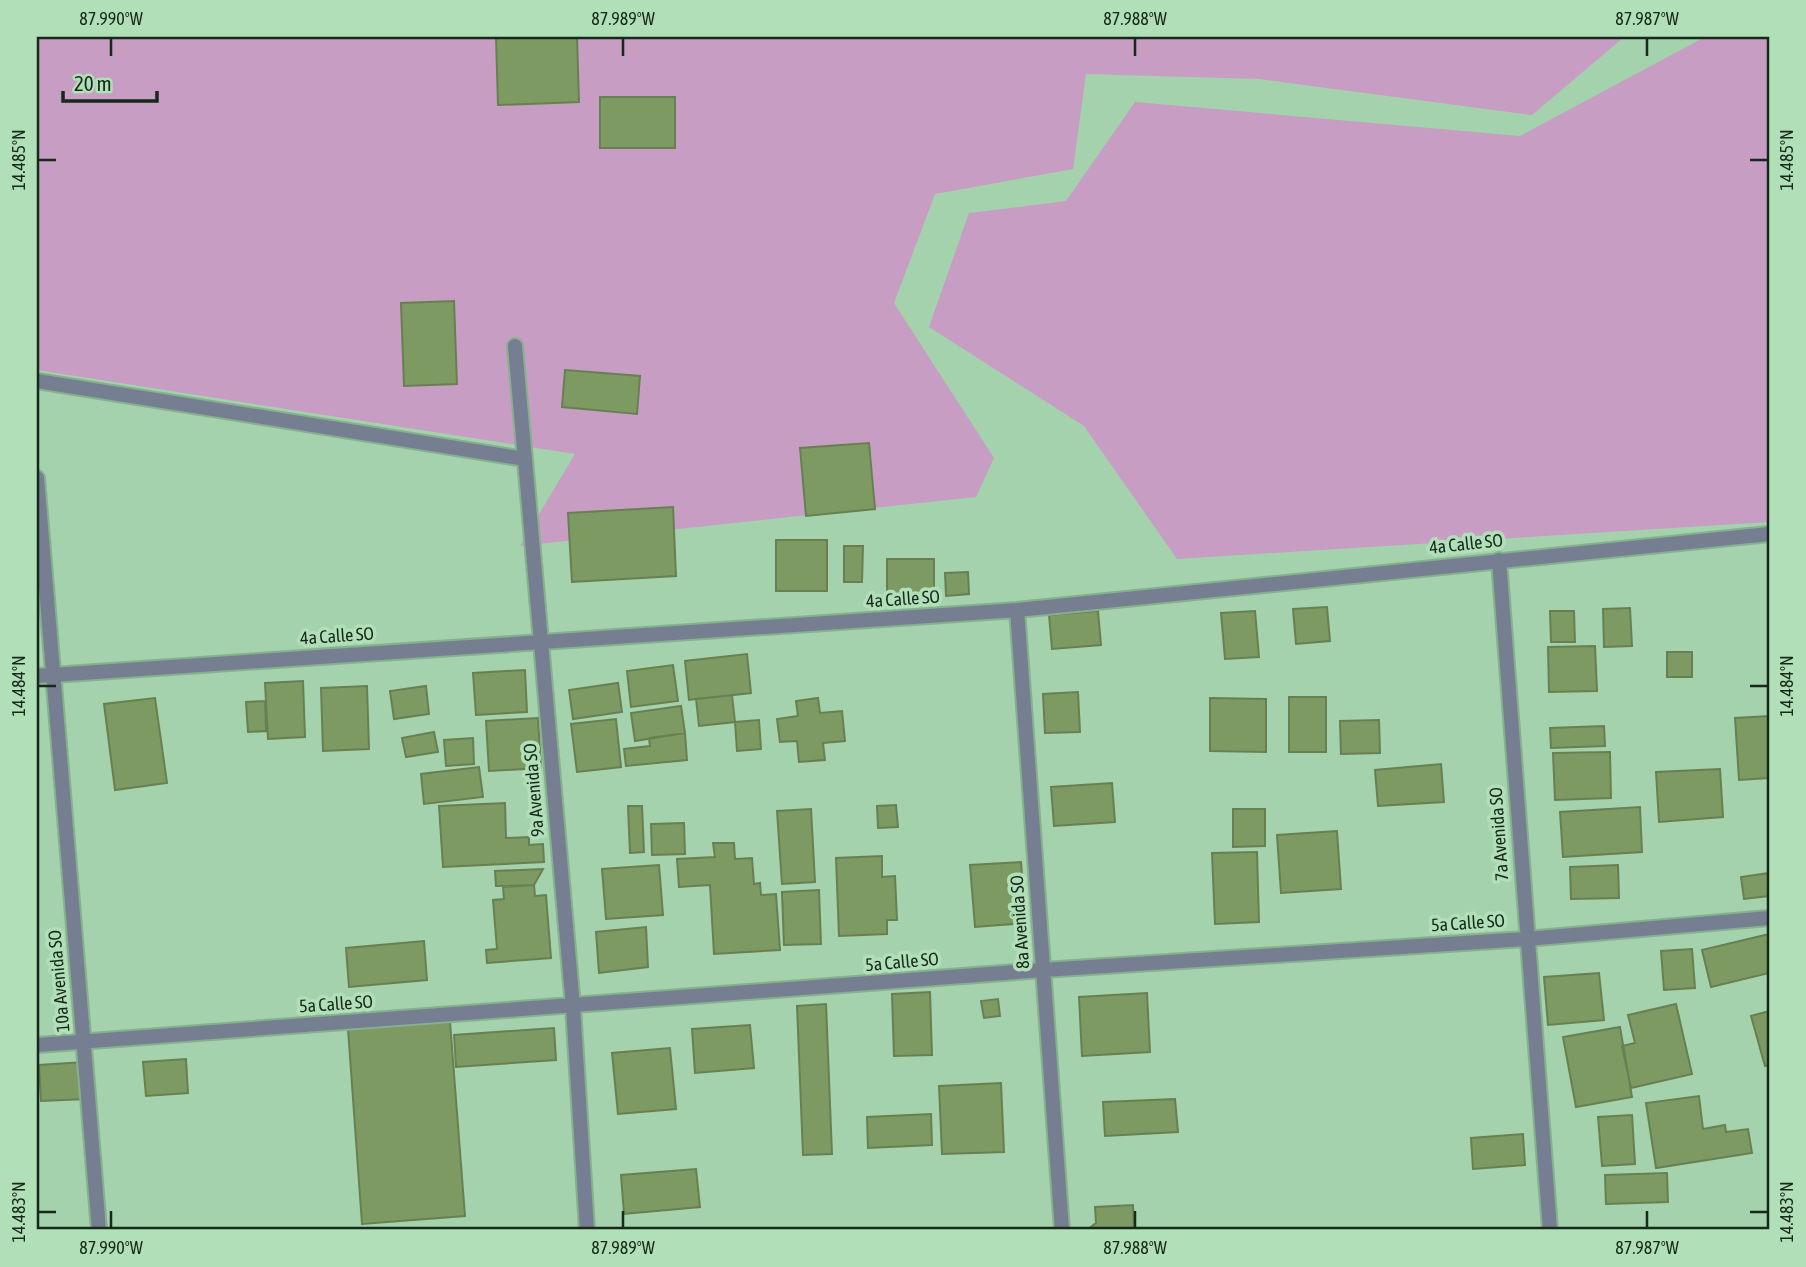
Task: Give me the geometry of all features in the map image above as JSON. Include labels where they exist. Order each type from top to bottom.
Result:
[{"type":"street","name":"9a Avenida SO","points":[[515,346],[573,1007],[587,1230]]},
{"type":"street","points":[[37,381],[525,459]]},
{"type":"street","name":"10a Avenida SO","points":[[37,478],[99,1230]]},
{"type":"street","name":"4a Calle SO","points":[[37,676],[1017,610],[1769,534]]},
{"type":"street","name":"7a Avenida SO","points":[[1499,560],[1550,1230]]},
{"type":"street","name":"8a Avenida SO","points":[[1017,610],[1062,1230]]},
{"type":"street","name":"5a Calle SO","points":[[37,1045],[1043,970],[1526,939],[1750,922],[1769,918]]},
{"type":"shaded area","points":[[37,37],[1624,37],[1532,115],[1259,79],[1086,74],[1073,169],[935,194],[894,303],[994,458],[976,497],[520,546],[575,454],[37,370]]},
{"type":"shaded area","points":[[1705,37],[1769,37],[1769,522],[1177,559],[1084,426],[929,327],[969,213],[1066,201],[1135,102],[1520,136]]},
{"type":"building","points":[[496,37],[577,37],[579,102],[498,105]]},
{"type":"building","points":[[600,97],[675,97],[675,148],[600,148]]},
{"type":"building","points":[[454,301],[457,384],[404,386],[401,303]]},
{"type":"building","points":[[565,370],[640,376],[637,414],[562,407]]},
{"type":"building","points":[[869,443],[875,509],[806,516],[800,448]]},
{"type":"building","points":[[673,507],[676,576],[572,582],[568,513]]},
{"type":"building","points":[[776,540],[827,540],[827,591],[776,591]]},
{"type":"building","points":[[844,546],[863,546],[862,582],[844,582]]},
{"type":"building","points":[[887,559],[934,559],[934,596],[887,596]]},
{"type":"building","points":[[968,572],[969,594],[946,596],[945,573]]},
{"type":"building","points":[[1327,607],[1330,641],[1296,644],[1293,609]]},
{"type":"building","points":[[1630,608],[1632,646],[1604,647],[1603,609]]},
{"type":"building","points":[[1098,611],[1101,645],[1052,649],[1049,615]]},
{"type":"building","points":[[1255,611],[1259,657],[1225,659],[1221,613]]},
{"type":"building","points":[[1550,611],[1574,611],[1575,642],[1551,642]]},
{"type":"building","points":[[1595,646],[1597,691],[1549,692],[1548,647]]},
{"type":"building","points":[[1667,652],[1692,652],[1692,677],[1667,677]]},
{"type":"building","points":[[747,654],[751,693],[689,700],[685,661]]},
{"type":"building","points":[[673,665],[678,701],[631,707],[627,671]]},
{"type":"building","points":[[525,670],[527,712],[476,715],[473,673]]},
{"type":"building","points":[[303,681],[305,737],[268,739],[265,683]]},
{"type":"building","points":[[618,683],[622,712],[573,719],[569,690]]},
{"type":"building","points":[[367,686],[369,749],[323,751],[321,688]]},
{"type":"building","points":[[426,686],[429,714],[394,719],[390,691]]},
{"type":"building","points":[[1078,692],[1080,732],[1045,733],[1043,694]]},
{"type":"building","points":[[732,695],[735,722],[699,726],[696,699]]},
{"type":"building","points":[[1289,697],[1326,697],[1326,752],[1289,752]]},
{"type":"building","points":[[155,698],[167,783],[115,790],[104,704]]},
{"type":"building","points":[[818,698],[820,713],[842,711],[845,741],[823,743],[825,760],[799,762],[797,741],[780,742],[777,719],[798,716],[796,701]]},
{"type":"building","points":[[1210,698],[1266,699],[1266,752],[1210,751]]},
{"type":"building","points":[[265,701],[266,731],[248,732],[246,702]]},
{"type":"building","points":[[681,706],[685,733],[635,741],[631,713]]},
{"type":"building","points":[[1769,716],[1769,778],[1739,780],[1735,718]]},
{"type":"building","points":[[538,718],[541,768],[489,771],[486,721]]},
{"type":"building","points":[[616,719],[621,767],[577,772],[571,724]]},
{"type":"building","points":[[759,720],[761,749],[737,751],[735,722]]},
{"type":"building","points":[[1379,720],[1380,753],[1341,754],[1340,721]]},
{"type":"building","points":[[1604,726],[1605,746],[1551,748],[1550,728]]},
{"type":"building","points":[[434,732],[438,752],[406,757],[402,738]]},
{"type":"building","points":[[685,733],[687,760],[626,766],[624,749],[650,746],[649,738]]},
{"type":"building","points":[[473,738],[474,764],[446,766],[444,740]]},
{"type":"building","points":[[1610,752],[1611,798],[1555,800],[1553,753]]},
{"type":"building","points":[[1441,764],[1444,802],[1378,806],[1375,770]]},
{"type":"building","points":[[479,767],[483,797],[424,804],[421,774]]},
{"type":"building","points":[[1720,769],[1723,817],[1659,822],[1656,772]]},
{"type":"building","points":[[1112,783],[1115,822],[1054,826],[1051,787]]},
{"type":"building","points":[[505,803],[506,838],[529,837],[529,845],[543,844],[544,862],[443,867],[439,806]]},
{"type":"building","points":[[896,805],[898,827],[878,828],[877,806]]},
{"type":"building","points":[[628,806],[642,806],[644,852],[630,853]]},
{"type":"building","points":[[1640,807],[1642,852],[1563,857],[1560,812]]},
{"type":"building","points":[[811,809],[815,882],[782,884],[777,811]]},
{"type":"building","points":[[1233,809],[1265,809],[1265,846],[1233,847]]},
{"type":"building","points":[[684,823],[685,854],[652,855],[651,824]]},
{"type":"building","points":[[1337,831],[1341,889],[1281,893],[1277,835]]},
{"type":"building","points":[[713,843],[734,843],[735,859],[752,858],[754,884],[760,883],[761,895],[776,894],[780,950],[714,954],[710,885],[679,887],[677,859],[715,857]]},
{"type":"building","points":[[1257,852],[1259,922],[1215,924],[1212,853]]},
{"type":"building","points":[[882,856],[882,877],[895,876],[897,920],[887,920],[887,934],[839,936],[836,858]]},
{"type":"building","points":[[1021,862],[1026,923],[975,927],[970,865]]},
{"type":"building","points":[[659,865],[663,915],[606,919],[602,869]]},
{"type":"building","points":[[1618,865],[1619,898],[1571,899],[1570,867]]},
{"type":"building","points":[[543,869],[534,885],[496,886],[495,871]]},
{"type":"building","points":[[1769,873],[1769,896],[1744,899],[1741,877]]},
{"type":"building","points":[[534,885],[535,896],[546,895],[551,958],[487,963],[486,950],[497,949],[493,900],[504,899],[503,887]]},
{"type":"building","points":[[819,890],[821,944],[784,945],[782,892]]},
{"type":"building","points":[[646,927],[648,967],[599,973],[596,932]]},
{"type":"building","points":[[1769,934],[1769,973],[1711,987],[1702,950]]},
{"type":"building","points":[[424,941],[427,980],[349,987],[346,948]]},
{"type":"building","points":[[1692,949],[1695,988],[1664,990],[1661,951]]},
{"type":"building","points":[[1599,973],[1604,1020],[1548,1025],[1544,977]]},
{"type":"building","points":[[930,992],[932,1055],[894,1056],[892,994]]},
{"type":"building","points":[[1147,993],[1150,1052],[1082,1056],[1079,997]]},
{"type":"building","points":[[998,999],[1000,1016],[984,1018],[981,1001]]},
{"type":"building","points":[[826,1004],[832,1154],[803,1155],[797,1006]]},
{"type":"building","points":[[1676,1004],[1692,1074],[1631,1088],[1622,1046],[1635,1043],[1628,1015]]},
{"type":"building","points":[[1769,1011],[1769,1065],[1765,1066],[1751,1016]]},
{"type":"building","points":[[450,1022],[465,1216],[362,1224],[348,1029]]},
{"type":"building","points":[[750,1025],[754,1068],[695,1073],[692,1029]]},
{"type":"building","points":[[1620,1027],[1632,1097],[1576,1107],[1563,1037]]},
{"type":"building","points":[[554,1028],[556,1060],[456,1067],[454,1035]]},
{"type":"building","points":[[670,1048],[676,1109],[618,1114],[612,1053]]},
{"type":"building","points":[[186,1059],[188,1093],[146,1096],[143,1062]]},
{"type":"building","points":[[84,1062],[86,1099],[41,1101],[39,1065]]},
{"type":"building","points":[[1001,1083],[1004,1152],[942,1154],[939,1086]]},
{"type":"building","points":[[1699,1096],[1703,1129],[1725,1125],[1726,1132],[1748,1129],[1752,1153],[1656,1168],[1646,1103]]},
{"type":"building","points":[[1175,1099],[1178,1132],[1105,1136],[1103,1102]]},
{"type":"building","points":[[931,1114],[932,1145],[868,1148],[867,1117]]},
{"type":"building","points":[[1632,1115],[1635,1164],[1602,1166],[1598,1117]]},
{"type":"building","points":[[1523,1134],[1525,1165],[1473,1169],[1471,1138]]},
{"type":"building","points":[[696,1169],[700,1207],[624,1214],[621,1175]]},
{"type":"building","points":[[1667,1173],[1668,1202],[1606,1204],[1605,1175]]},
{"type":"building","points":[[1133,1205],[1134,1230],[1087,1230],[1096,1223],[1095,1207]]}]
